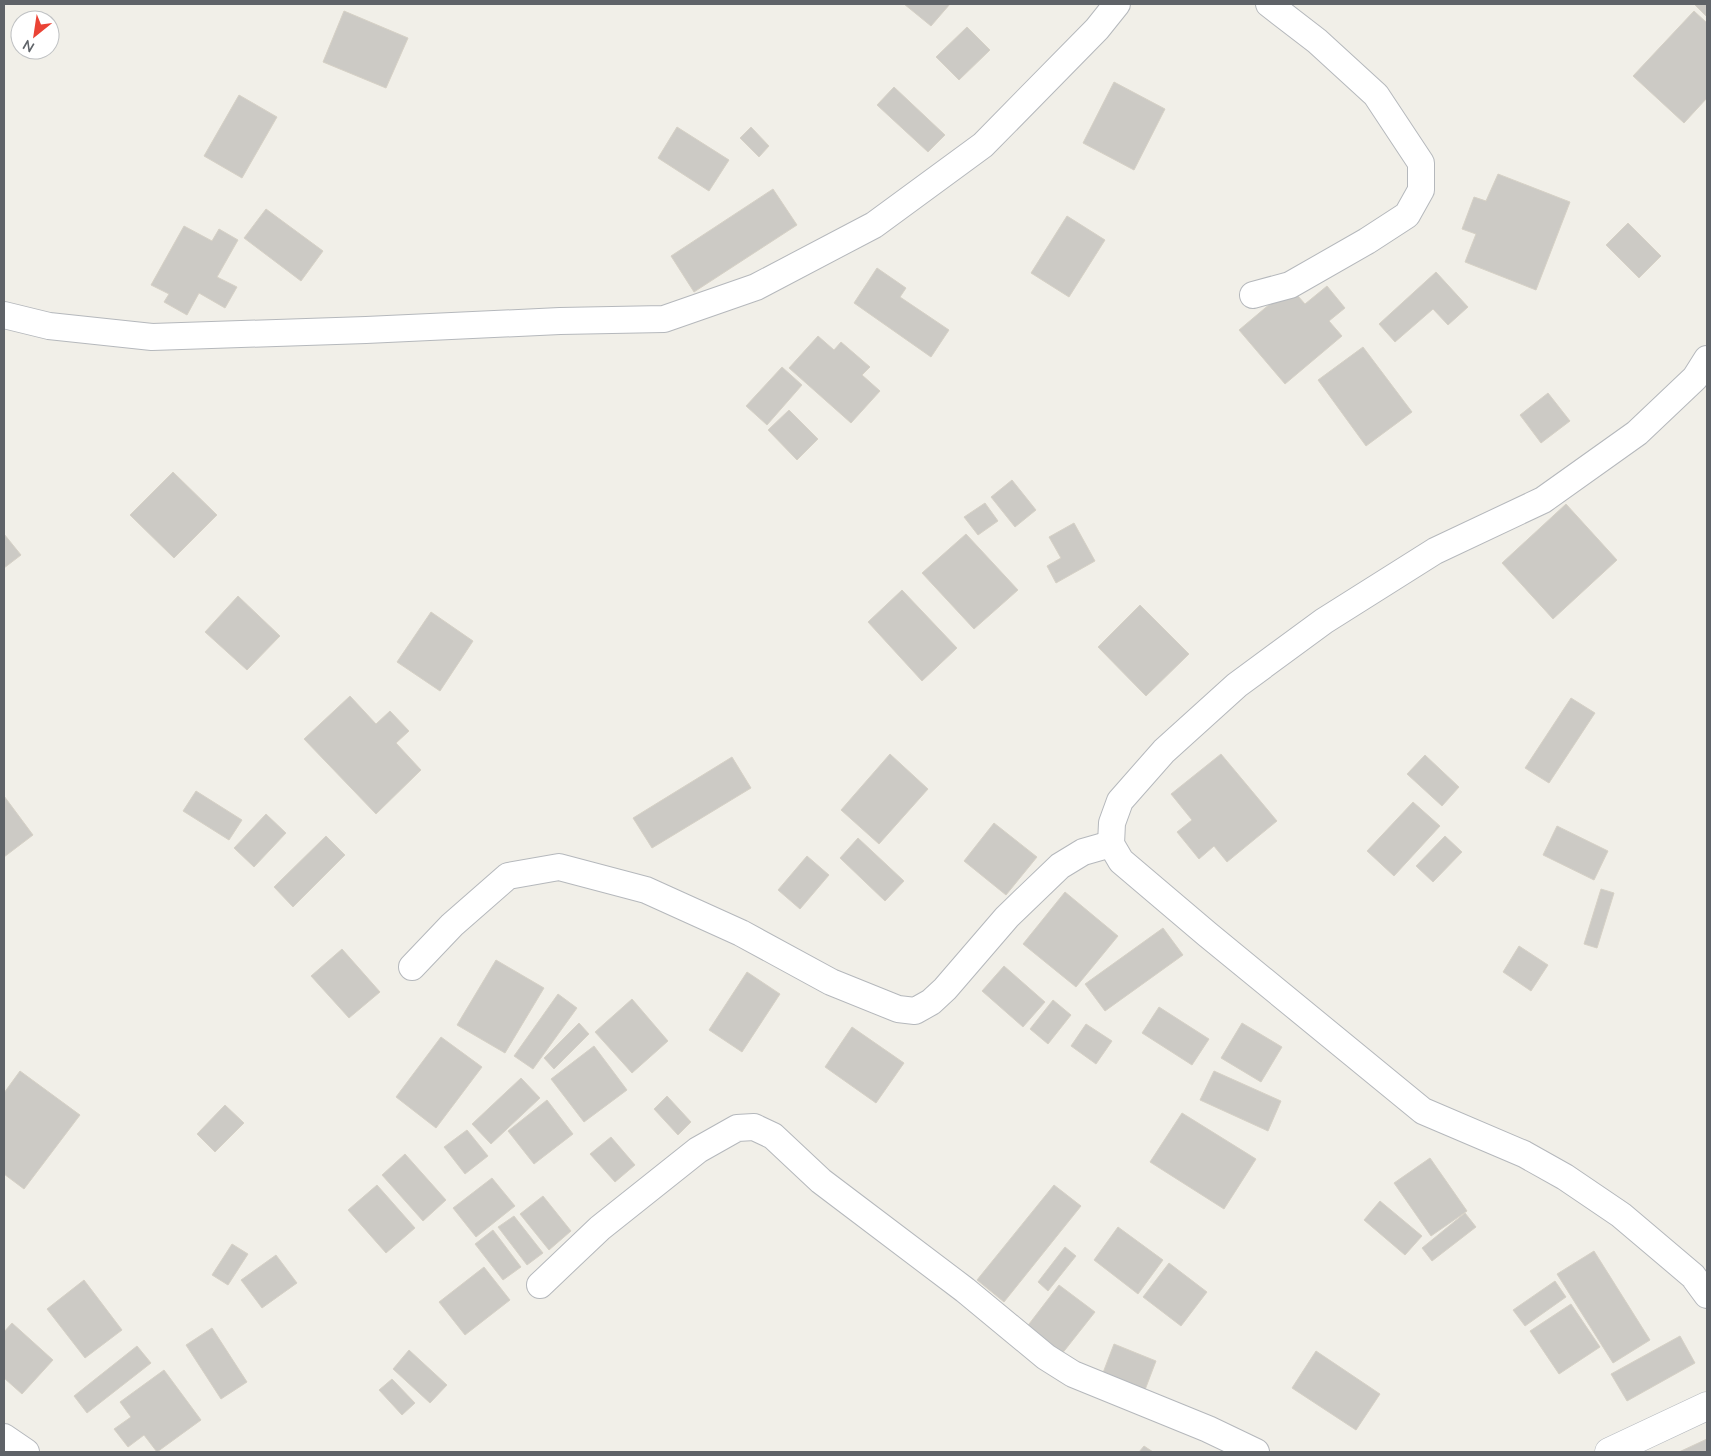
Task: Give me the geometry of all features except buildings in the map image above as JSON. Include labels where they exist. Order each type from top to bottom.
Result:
[{"type":"main road","points":[[1609,1452],[1707,1406]]},
{"type":"street","points":[[4,315],[49,326],[152,336],[664,319],[756,287],[874,225],[983,145],[1097,28],[1117,4]]},
{"type":"street","points":[[1253,295],[1290,285],[1367,241],[1407,215],[1421,190],[1421,163],[1376,95],[1317,41],[1269,4]]},
{"type":"street","points":[[1707,359],[1695,378],[1637,433],[1542,500],[1435,551],[1324,621],[1237,686],[1164,751],[1120,801],[1112,823],[1111,844],[1121,861],[1423,1111],[1524,1154],[1573,1183],[1621,1215],[1693,1276],[1707,1295]]},
{"type":"street","points":[[412,967],[452,925],[508,876],[559,867],[646,890],[741,933],[831,982],[898,1008],[915,1011],[931,1002],[944,989],[1007,917],[1060,866],[1083,852],[1111,844]]},
{"type":"street","points":[[540,1285],[600,1228],[698,1150],[737,1128],[754,1127],[774,1136],[821,1181],[965,1290],[1046,1357],[1073,1374],[1208,1429],[1256,1452]]},
{"type":"street","points":[[4,1438],[26,1452]]}]
